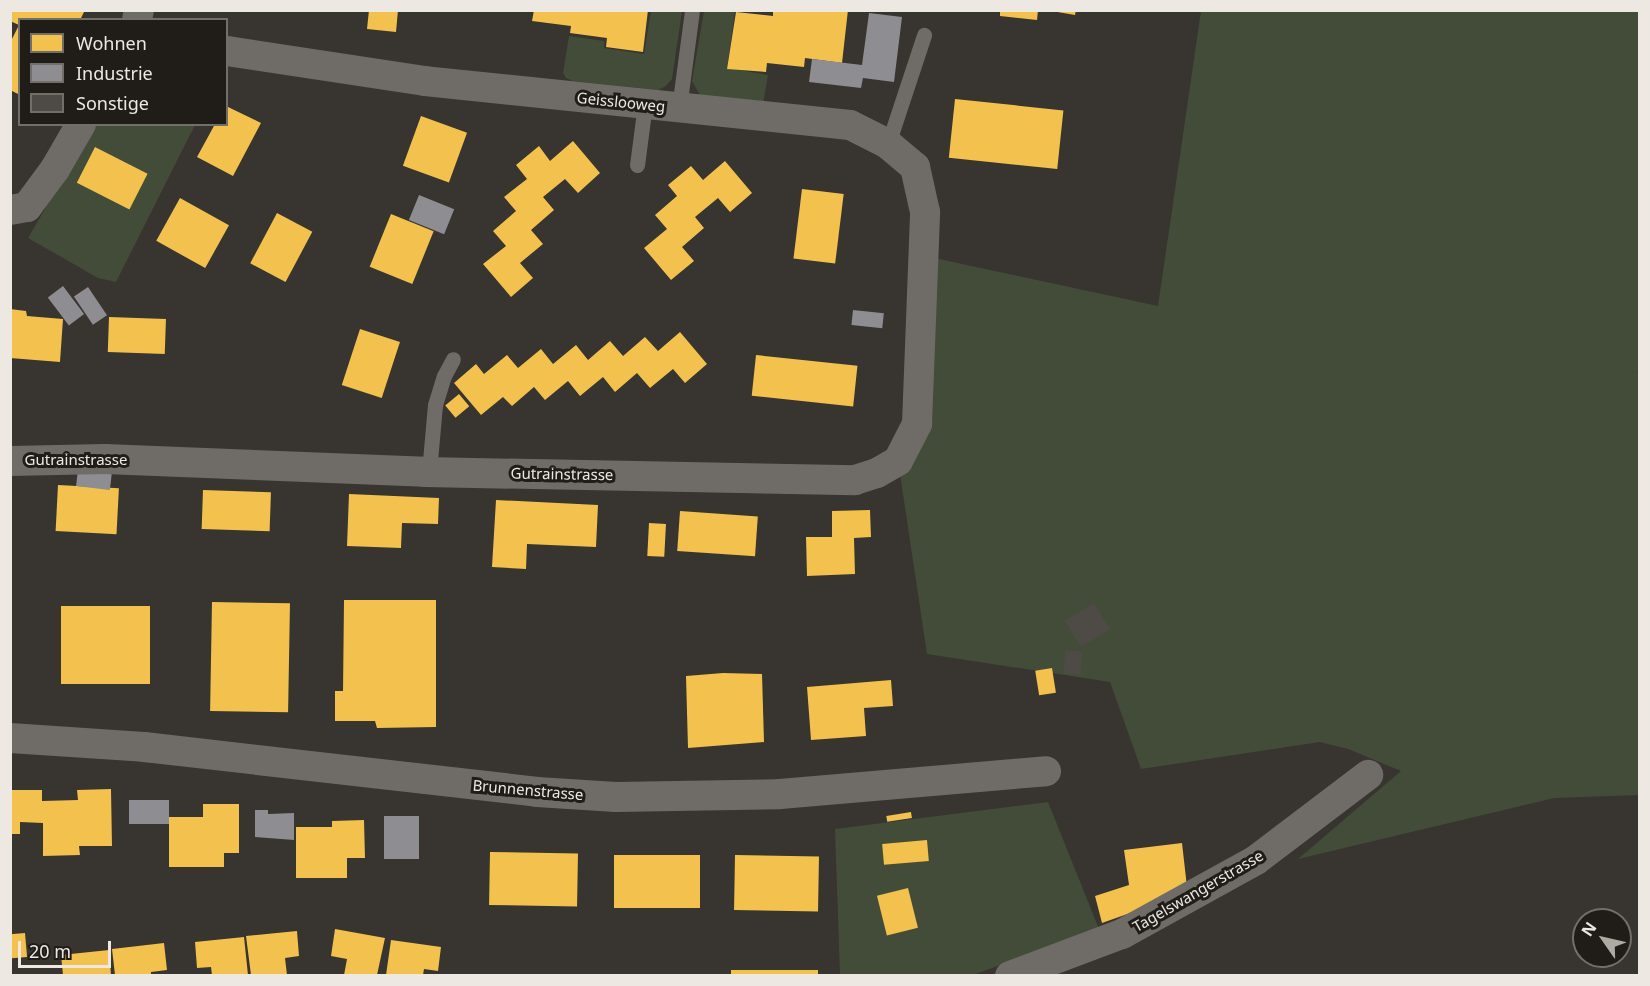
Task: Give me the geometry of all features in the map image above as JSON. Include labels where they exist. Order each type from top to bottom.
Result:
[{"type":"street","name":"Geisslooweg","points":[[228,51],[424,81],[850,125],[888,144],[915,167],[925,212],[926,256]]},
{"type":"street","points":[[10,210],[27,207],[55,169],[80,126]]},
{"type":"street","name":"Gutrainstrasse","points":[[10,461],[105,459],[429,472],[855,480],[878,473],[898,461],[917,424],[926,256]]},
{"type":"street","name":"Brunnenstrasse","points":[[10,738],[144,747],[537,792],[616,797],[780,794],[1046,771]]},
{"type":"street","name":"Tagelswangerstrasse","points":[[1010,975],[1122,934],[1256,860],[1368,775]]},
{"type":"lane","points":[[679,108],[692,10]]},
{"type":"lane","points":[[888,144],[924,35]]},
{"type":"lane","points":[[637,165],[645,104]]},
{"type":"lane","points":[[429,472],[435,405],[444,376],[453,359]]},
{"type":"green space","points":[[651,11],[682,11],[672,79],[666,86],[658,90],[573,81],[566,78],[563,73],[569,36],[604,41],[604,48],[644,54]]},
{"type":"green space","points":[[704,11],[735,11],[727,68],[768,75],[763,104],[700,95],[692,81]]},
{"type":"green space","points":[[1201,11],[1639,11],[1640,371],[1635,371],[1640,372],[1639,795],[1554,798],[1298,859],[1401,771],[1348,749],[1320,742],[1141,769],[1110,682],[927,654],[898,461],[925,256],[1158,306]]},
{"type":"green space","points":[[93,126],[194,126],[116,282],[98,278],[28,238]]},
{"type":"green space","points":[[1048,802],[1099,929],[973,975],[840,975],[835,829]]},
{"type":"building: Wohnen","points":[[10,10],[85,10],[81,18],[18,18],[18,25],[10,21]]},
{"type":"building: Wohnen","points":[[369,10],[398,10],[396,32],[367,29]]},
{"type":"building: Wohnen","points":[[534,10],[648,10],[643,52],[606,47],[607,38],[570,33],[571,26],[532,21]]},
{"type":"building: Wohnen","points":[[773,10],[848,10],[842,63],[805,58],[804,67],[767,63],[766,72],[727,69],[736,12],[773,16]]},
{"type":"building: Wohnen","points":[[1000,10],[1038,10],[1037,20],[1000,16]]},
{"type":"building: Wohnen","points":[[1046,10],[1076,10],[1075,15]]},
{"type":"building: Wohnen","points":[[18,27],[18,94],[10,90],[10,43]]},
{"type":"building: Wohnen","points":[[955,99],[1063,110],[1057,169],[949,158]]},
{"type":"building: Wohnen","points":[[228,107],[261,123],[233,176],[197,157],[214,126],[228,126]]},
{"type":"building: Wohnen","points":[[421,116],[467,133],[449,183],[403,166]]},
{"type":"building: Wohnen","points":[[573,141],[600,173],[578,193],[565,179],[543,197],[554,210],[531,230],[543,244],[520,263],[533,278],[511,297],[483,264],[506,246],[493,231],[516,211],[504,197],[527,179],[516,165],[539,146],[550,161]]},
{"type":"building: Wohnen","points":[[95,147],[148,174],[129,209],[77,183]]},
{"type":"building: Wohnen","points":[[725,161],[752,193],[730,212],[718,198],[695,217],[704,228],[682,247],[694,261],[671,280],[644,248],[667,229],[655,215],[677,196],[668,185],[691,166],[703,180]]},
{"type":"building: Wohnen","points":[[802,189],[844,194],[835,264],[793,258]]},
{"type":"building: Wohnen","points":[[180,198],[229,225],[205,268],[156,241]]},
{"type":"building: Wohnen","points":[[277,213],[312,232],[286,282],[250,263]]},
{"type":"building: Wohnen","points":[[391,214],[434,231],[412,284],[370,267]]},
{"type":"building: Wohnen","points":[[10,309],[26,311],[27,316],[63,319],[60,362],[10,358]]},
{"type":"building: Wohnen","points":[[109,317],[166,319],[165,354],[108,352]]},
{"type":"building: Wohnen","points":[[360,329],[400,342],[382,398],[342,385]]},
{"type":"building: Wohnen","points":[[680,332],[707,364],[685,383],[673,369],[650,388],[637,373],[615,392],[603,377],[580,396],[568,381],[545,400],[534,387],[512,406],[503,397],[481,415],[454,383],[476,364],[484,374],[507,355],[518,368],[541,349],[553,364],[576,345],[588,360],[610,341],[623,356],[645,337],[658,351]]},
{"type":"building: Wohnen","points":[[756,355],[857,366],[853,406],[752,396]]},
{"type":"building: Wohnen","points":[[459,394],[469,406],[455,418],[445,406]]},
{"type":"building: Wohnen","points":[[58,485],[119,488],[117,534],[56,531]]},
{"type":"building: Wohnen","points":[[203,490],[271,492],[270,531],[202,529]]},
{"type":"building: Wohnen","points":[[349,494],[439,498],[438,524],[402,523],[401,548],[347,546]]},
{"type":"building: Wohnen","points":[[496,500],[598,505],[596,547],[527,544],[526,569],[492,567]]},
{"type":"building: Wohnen","points":[[870,510],[871,537],[854,538],[855,574],[807,576],[806,537],[832,537],[832,511]]},
{"type":"building: Wohnen","points":[[680,511],[758,516],[755,556],[677,551]]},
{"type":"building: Wohnen","points":[[649,523],[666,524],[664,557],[647,556]]},
{"type":"building: Wohnen","points":[[344,600],[436,600],[436,727],[377,728],[375,721],[335,721],[335,691],[343,691]]},
{"type":"building: Wohnen","points":[[212,602],[290,603],[288,712],[210,711]]},
{"type":"building: Wohnen","points":[[61,606],[150,606],[150,684],[61,684]]},
{"type":"building: Wohnen","points":[[1052,668],[1056,693],[1039,695],[1035,671]]},
{"type":"building: Wohnen","points":[[723,673],[762,674],[764,742],[688,748],[686,676]]},
{"type":"building: Wohnen","points":[[891,680],[893,706],[864,708],[866,736],[811,740],[807,687]]},
{"type":"building: Wohnen","points":[[111,789],[112,846],[79,846],[80,855],[43,856],[43,823],[20,822],[20,834],[10,834],[10,790],[42,790],[42,801],[78,800],[77,790]]},
{"type":"building: Wohnen","points":[[203,804],[239,804],[239,853],[224,853],[224,867],[169,867],[169,817],[203,817]]},
{"type":"building: Wohnen","points":[[911,812],[912,818],[887,822],[886,816]]},
{"type":"building: Wohnen","points":[[364,820],[365,858],[347,858],[347,878],[296,878],[296,827],[332,827],[332,821]]},
{"type":"building: Wohnen","points":[[927,840],[929,861],[884,865],[882,844]]},
{"type":"building: Wohnen","points":[[1182,843],[1187,887],[1133,912],[1102,923],[1095,896],[1129,885],[1124,850]]},
{"type":"building: Wohnen","points":[[490,852],[578,854],[577,907],[489,905]]},
{"type":"building: Wohnen","points":[[614,855],[700,855],[700,908],[614,908]]},
{"type":"building: Wohnen","points":[[735,855],[819,856],[818,911],[734,910]]},
{"type":"building: Wohnen","points":[[908,888],[918,928],[887,936],[877,896]]},
{"type":"building: Wohnen","points":[[335,929],[385,938],[377,975],[344,975],[347,959],[331,956]]},
{"type":"building: Wohnen","points":[[297,931],[299,956],[285,958],[287,975],[251,975],[246,936]]},
{"type":"building: Wohnen","points":[[25,933],[27,957],[12,958],[10,934]]},
{"type":"building: Wohnen","points":[[244,937],[248,975],[212,975],[211,967],[197,968],[195,942]]},
{"type":"building: Wohnen","points":[[391,940],[441,947],[438,971],[424,969],[423,975],[386,975]]},
{"type":"building: Wohnen","points":[[164,943],[167,970],[151,972],[151,975],[115,975],[112,949]]},
{"type":"building: Wohnen","points":[[109,950],[111,975],[63,975],[61,955]]},
{"type":"building: Wohnen","points":[[731,970],[818,970],[818,975],[731,975]]},
{"type":"building: Industrie","points":[[869,13],[902,17],[894,82],[863,78],[861,88],[809,82],[812,59],[862,65]]},
{"type":"building: Industrie","points":[[419,195],[454,209],[444,234],[409,220]]},
{"type":"building: Industrie","points":[[63,286],[84,314],[69,325],[48,297]]},
{"type":"building: Industrie","points":[[88,287],[107,315],[93,325],[74,297]]},
{"type":"building: Industrie","points":[[853,310],[884,313],[882,328],[851,325]]},
{"type":"building: Industrie","points":[[78,470],[112,474],[110,490],[76,486]]},
{"type":"building: Industrie","points":[[129,800],[169,800],[169,824],[129,824]]},
{"type":"building: Industrie","points":[[255,810],[268,810],[268,814],[294,813],[294,840],[255,837]]},
{"type":"building: Industrie","points":[[384,816],[419,816],[419,859],[384,859]]},
{"type":"building: Sonstige","points":[[1094,603],[1110,630],[1081,647],[1065,621]]},
{"type":"building: Sonstige","points":[[1065,650],[1082,651],[1081,675],[1064,674]]}]
